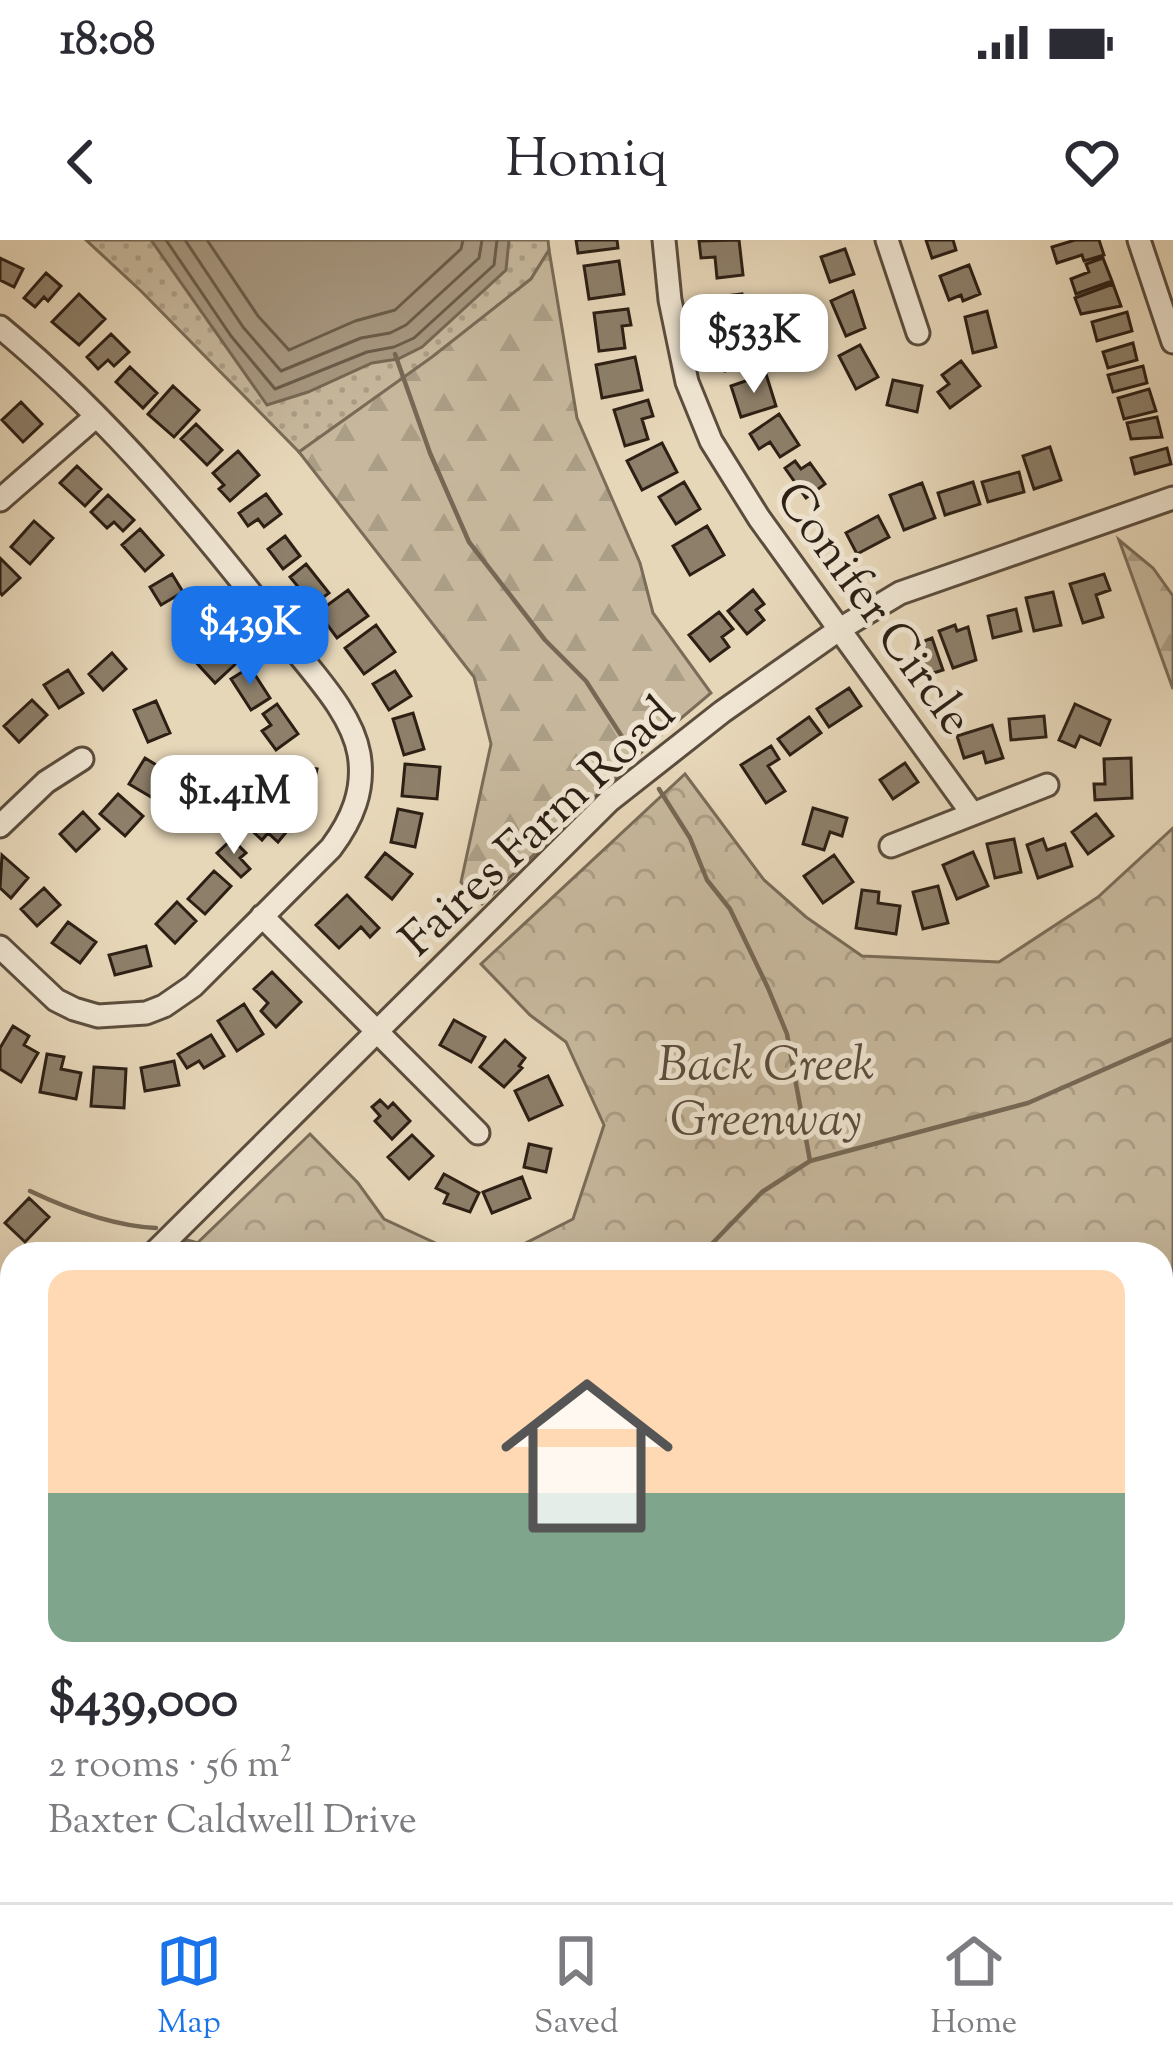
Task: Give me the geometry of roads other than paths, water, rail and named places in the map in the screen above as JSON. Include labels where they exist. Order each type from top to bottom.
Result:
[{"type":"street","name":"Conifer Circle","points":[[664,240],[679,346],[711,441],[759,518],[971,812]]},
{"type":"street","points":[[887,240],[918,333]]},
{"type":"street","points":[[1139,240],[1173,342]]},
{"type":"street","points":[[0,327],[32,353],[230,566],[319,681],[353,734],[360,778],[348,826],[331,848],[181,996],[164,1006],[133,1015],[98,1016],[56,1000],[0,947]]},
{"type":"street","points":[[0,500],[94,418]]},
{"type":"street","name":"Faires Farm Road","points":[[165,1242],[609,802],[658,760],[840,628],[900,592],[1173,498]]},
{"type":"street","points":[[0,826],[46,782],[82,759]]},
{"type":"street","points":[[891,846],[1047,785]]},
{"type":"street","points":[[262,916],[478,1133]]},
{"type":"water","points":[[151,240],[509,240],[506,270],[422,347],[267,405]]},
{"type":"waterway","points":[[395,354],[430,453],[469,542],[545,640],[586,681],[628,746]]},
{"type":"waterway","points":[[659,789],[690,838],[707,880],[730,909],[787,1034],[810,1161]]},
{"type":"waterway","points":[[714,1242],[762,1192],[810,1161],[1028,1103],[1173,1039]]},
{"type":"waterway","points":[[30,1191],[92,1216],[156,1228]]},
{"type":"waterway","points":[[184,1240],[192,1242]]},
{"type":"park label","name":"Back Creek Greenway","points":[[766,1090]]}]
